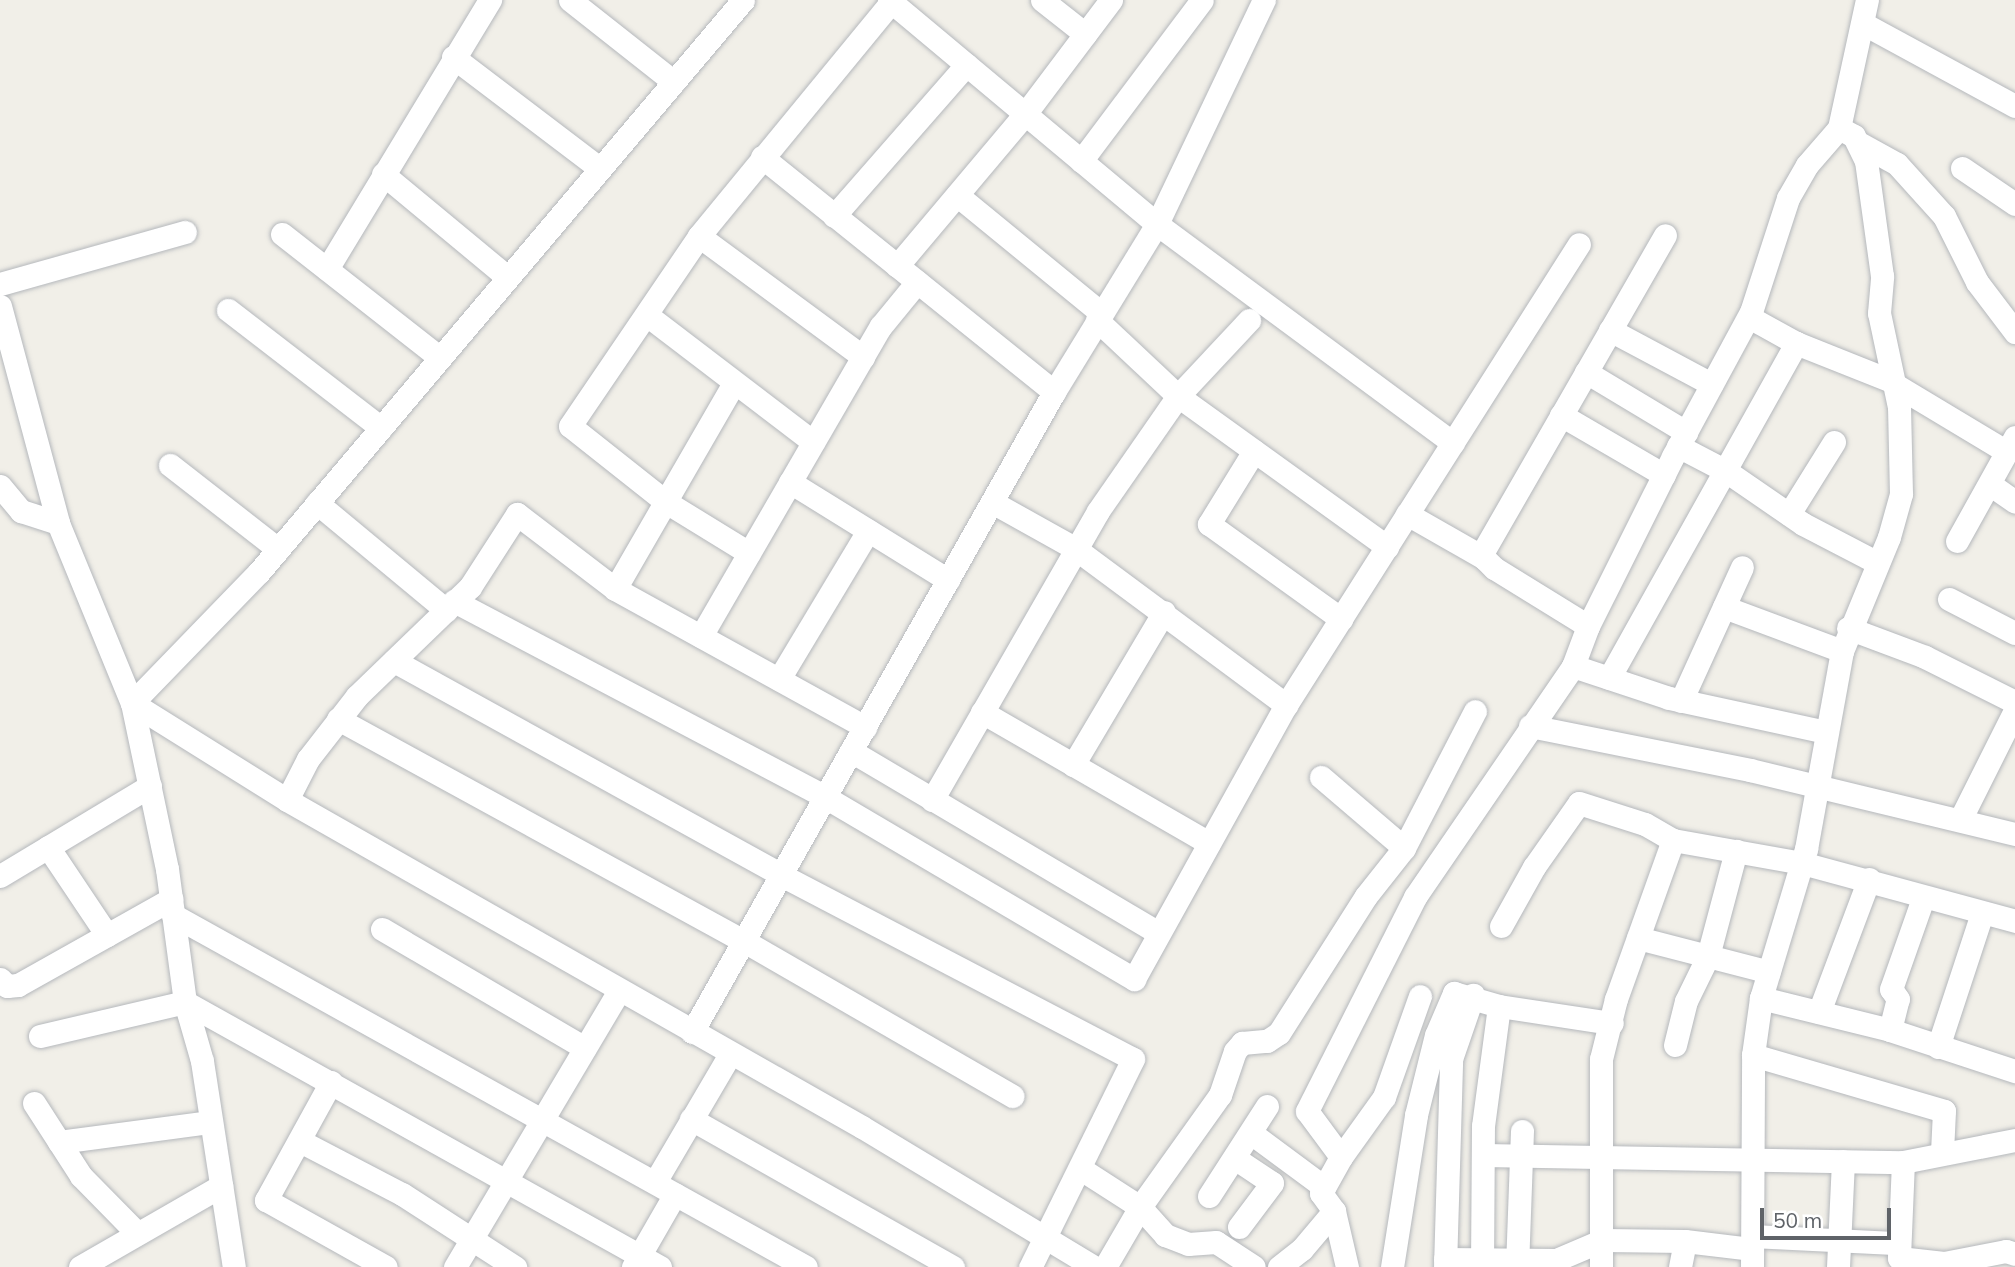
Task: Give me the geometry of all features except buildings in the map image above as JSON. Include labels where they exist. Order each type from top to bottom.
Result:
[{"type":"street","points":[[327,270],[453,57],[490,0]]},
{"type":"street","points":[[570,0],[674,82]]},
{"type":"street","points":[[132,703],[278,549],[598,167],[743,0]]},
{"type":"street","points":[[1042,0],[1085,34]]},
{"type":"street","points":[[897,266],[1025,114],[1111,0]]},
{"type":"street","points":[[1081,161],[1202,0]]},
{"type":"street","points":[[692,1032],[1054,393],[1157,224],[1264,0]]},
{"type":"street","points":[[1341,1157],[1307,1111],[1415,897],[1573,666],[1588,626],[1682,439],[1749,317],[1788,198],[1807,165],[1839,128],[1864,24],[1867,0]]},
{"type":"street","points":[[749,553],[666,502],[570,426],[699,236],[890,1],[1157,224],[1453,443]]},
{"type":"street","points":[[1864,24],[2015,106]]},
{"type":"street","points":[[453,57],[598,167]]},
{"type":"street","points":[[834,215],[966,65]]},
{"type":"street","points":[[1839,128],[1897,164],[1944,216],[1983,292],[2015,332]]},
{"type":"street","points":[[1752,1251],[1750,1161],[1753,1055],[1761,998],[1802,863],[1848,628],[1901,494],[1894,383],[1879,313],[1882,276],[1867,160],[1859,142]]},
{"type":"street","points":[[762,157],[1054,393]]},
{"type":"street","points":[[1962,168],[2015,204]]},
{"type":"street","points":[[383,174],[506,276]]},
{"type":"street","points":[[957,195],[1099,317],[1178,396],[1387,547]]},
{"type":"street","points":[[0,284],[185,232]]},
{"type":"street","points":[[282,234],[440,358]]},
{"type":"street","points":[[1484,558],[1487,543],[1665,235]]},
{"type":"street","points":[[699,236],[863,357]]},
{"type":"street","points":[[317,503],[450,606],[825,797],[1134,979],[1157,932],[1286,705],[1579,244]]},
{"type":"street","points":[[701,636],[863,357],[917,282]]},
{"type":"street","points":[[0,306],[4,330],[58,523],[132,703],[172,907],[185,1002],[202,1061],[209,1122],[234,1267]]},
{"type":"street","points":[[228,310],[381,428]]},
{"type":"street","points":[[647,315],[813,442]]},
{"type":"street","points":[[1749,317],[1796,343],[1894,383],[2011,444],[1991,485],[1957,541]]},
{"type":"street","points":[[932,800],[1076,549],[1178,396],[1249,320]]},
{"type":"street","points":[[1610,330],[1711,384]]},
{"type":"street","points":[[1609,678],[1796,343]]},
{"type":"street","points":[[1586,372],[1789,514],[1876,562]]},
{"type":"street","points":[[615,589],[734,383]]},
{"type":"street","points":[[1561,415],[1664,475]]},
{"type":"street","points":[[1789,514],[1833,442]]},
{"type":"street","points":[[1254,450],[1209,524],[1341,620]]},
{"type":"street","points":[[170,465],[278,549]]},
{"type":"street","points":[[790,482],[948,580]]},
{"type":"street","points":[[1991,485],[2015,502]]},
{"type":"street","points":[[0,486],[21,510],[58,523]]},
{"type":"street","points":[[992,502],[1076,549],[1286,705]]},
{"type":"street","points":[[287,800],[307,759],[338,719],[470,587],[517,514],[615,589],[865,727]]},
{"type":"street","points":[[1407,514],[1484,558],[1588,626]]},
{"type":"street","points":[[779,679],[868,530]]},
{"type":"street","points":[[1681,701],[1742,567]]},
{"type":"street","points":[[1949,599],[2015,633]]},
{"type":"street","points":[[1724,607],[1842,651]]},
{"type":"street","points":[[1073,765],[1164,612]]},
{"type":"street","points":[[1848,628],[1925,657],[2015,702]]},
{"type":"street","points":[[394,661],[781,875],[1133,1059],[1046,1240],[1030,1267]]},
{"type":"street","points":[[1573,666],[1681,701],[1826,733]]},
{"type":"street","points":[[132,703],[287,800],[862,1127],[1094,1267]]},
{"type":"street","points":[[1961,818],[2015,710]]},
{"type":"street","points":[[982,712],[1209,843]]},
{"type":"street","points":[[1105,1267],[1140,1207],[1220,1095],[1235,1051],[1242,1043],[1267,1041],[1279,1033],[1366,896],[1404,848],[1475,712]]},
{"type":"street","points":[[338,719],[744,941],[1012,1096]]},
{"type":"street","points":[[1530,726],[1817,785],[1961,818],[2015,834]]},
{"type":"street","points":[[851,751],[1157,932]]},
{"type":"street","points":[[1321,777],[1404,848]]},
{"type":"street","points":[[0,876],[150,786]]},
{"type":"street","points":[[1501,926],[1534,867],[1579,803],[1645,824],[1673,840],[1802,863],[1869,879],[1923,898],[2015,921]]},
{"type":"street","points":[[1601,1267],[1601,1059],[1638,938],[1673,840]]},
{"type":"street","points":[[48,847],[107,935]]},
{"type":"street","points":[[1675,1045],[1686,1001],[1708,956],[1736,851]]},
{"type":"street","points":[[1819,1012],[1869,879]]},
{"type":"street","points":[[1890,1030],[1898,999],[1891,989],[1923,898]]},
{"type":"street","points":[[0,979],[12,988],[107,935],[172,907]]},
{"type":"street","points":[[172,907],[796,1265]]},
{"type":"street","points":[[1938,1047],[1982,913]]},
{"type":"street","points":[[382,929],[585,1048]]},
{"type":"street","points":[[1638,938],[1769,972]]},
{"type":"street","points":[[455,1267],[619,990]]},
{"type":"street","points":[[1392,1267],[1416,1115],[1436,1035],[1454,993],[1473,995],[1499,1006],[1612,1023]]},
{"type":"street","points":[[1473,995],[1451,1059],[1445,1263],[1556,1264],[1602,1240],[1685,1241],[1752,1251],[1839,1241],[1898,1256],[1944,1262],[2006,1251],[2015,1254]]},
{"type":"street","points":[[1347,1267],[1334,1211],[1321,1194],[1341,1157],[1384,1097],[1420,996]]},
{"type":"street","points":[[1761,998],[1890,1030],[2015,1070]]},
{"type":"street","points":[[40,1035],[185,1002],[506,1181],[636,1261],[660,1267]]},
{"type":"street","points":[[1482,1263],[1483,1155],[1499,1006]]},
{"type":"street","points":[[655,1182],[730,1054]]},
{"type":"street","points":[[1753,1055],[1944,1111],[1942,1152]]},
{"type":"street","points":[[331,1082],[266,1200],[386,1267]]},
{"type":"street","points":[[34,1103],[81,1176],[136,1232]]},
{"type":"street","points":[[1209,1196],[1236,1159],[1267,1106]]},
{"type":"street","points":[[691,1119],[953,1267]]},
{"type":"street","points":[[59,1142],[209,1122]]},
{"type":"street","points":[[1517,1262],[1522,1130]]},
{"type":"street","points":[[1251,1133],[1324,1187]]},
{"type":"street","points":[[1483,1155],[1903,1162],[1942,1152],[1976,1150],[2015,1140]]},
{"type":"street","points":[[300,1141],[402,1194],[515,1267]]},
{"type":"street","points":[[1236,1159],[1272,1183],[1239,1227]]},
{"type":"street","points":[[1838,1267],[1843,1161]]},
{"type":"street","points":[[1898,1256],[1903,1162]]},
{"type":"street","points":[[1081,1169],[1140,1207],[1165,1235],[1188,1244],[1216,1242],[1254,1267]]},
{"type":"street","points":[[80,1267],[136,1232],[221,1186]]},
{"type":"street","points":[[636,1261],[676,1194]]},
{"type":"street","points":[[1279,1267],[1302,1249],[1334,1211]]},
{"type":"street","points":[[1679,1267],[1685,1241]]}]
